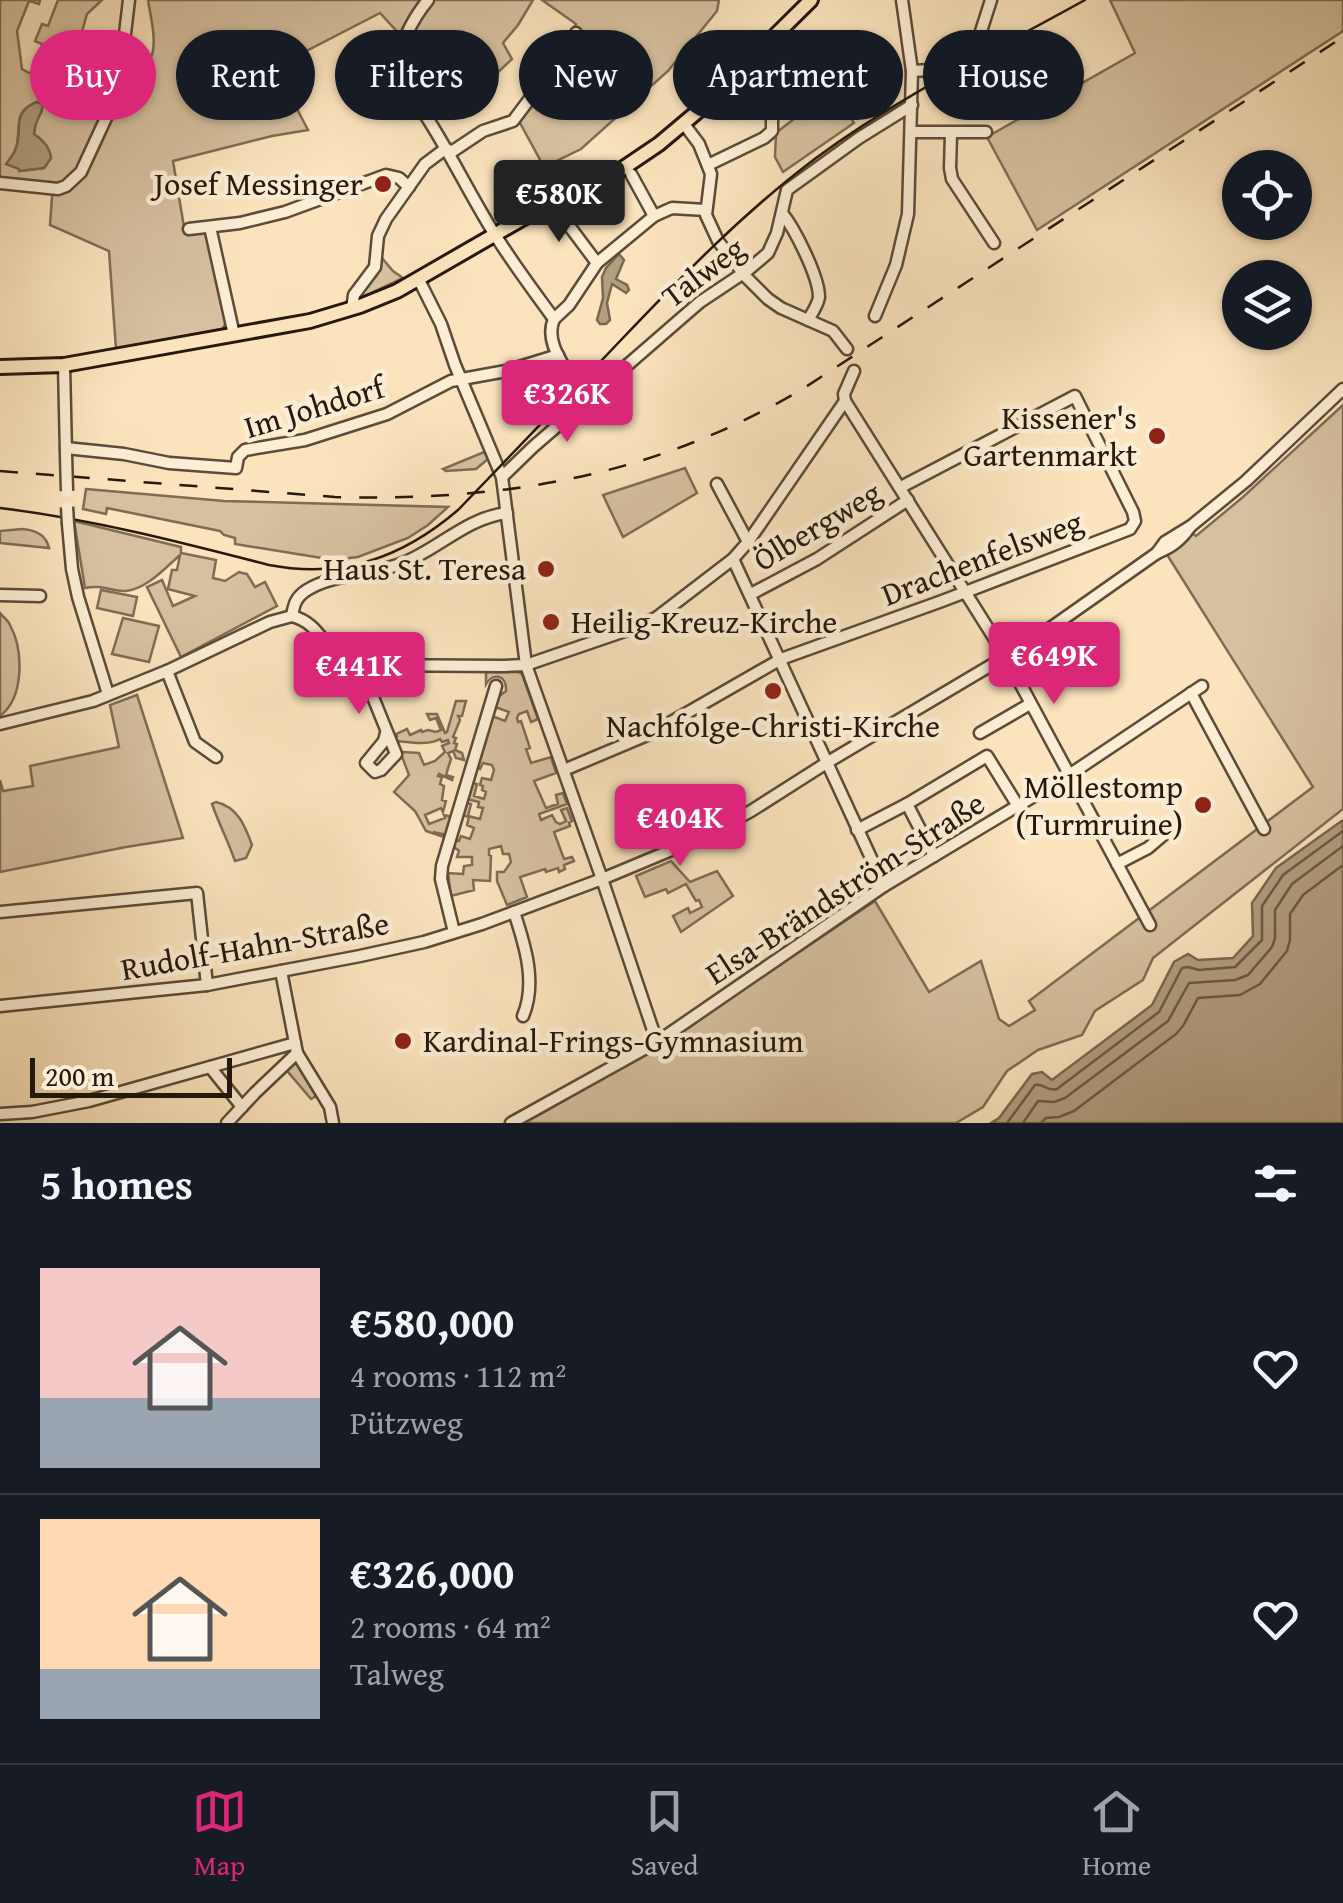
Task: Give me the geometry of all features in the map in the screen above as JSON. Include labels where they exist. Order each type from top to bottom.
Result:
[{"type":"main road","points":[[0,367],[64,366],[310,322],[352,309],[418,280],[494,234],[622,168],[684,124],[811,0]]},
{"type":"street","points":[[0,184],[58,189],[82,172],[118,92],[129,0]]},
{"type":"street","points":[[428,0],[404,43],[398,68],[403,85],[425,114],[494,234],[554,319]]},
{"type":"street","points":[[875,316],[908,222],[912,71],[902,0]]},
{"type":"street","points":[[912,71],[931,70],[976,47],[991,0]]},
{"type":"street","name":"Talweg","points":[[502,478],[700,302],[768,254],[787,190],[912,106]]},
{"type":"street","points":[[445,149],[453,151],[483,131],[512,121],[519,112]]},
{"type":"street","points":[[708,165],[772,131],[772,120]]},
{"type":"street","points":[[684,124],[708,165],[711,184],[706,210],[716,238],[742,272],[781,308],[832,331],[847,349]]},
{"type":"street","points":[[912,132],[986,132]]},
{"type":"street","points":[[951,134],[952,179],[994,243]]},
{"type":"street","points":[[352,309],[354,295],[375,267],[378,236],[386,219],[425,164],[445,149]]},
{"type":"street","points":[[630,174],[654,216]]},
{"type":"street","points":[[189,229],[284,212],[386,176],[399,178],[409,187]]},
{"type":"street","points":[[552,203],[597,263]]},
{"type":"street","points":[[591,398],[558,355],[550,335],[554,319],[597,263],[654,216],[672,208],[706,210]]},
{"type":"street","points":[[782,213],[801,240],[818,294],[808,320]]},
{"type":"street","points":[[210,227],[234,336]]},
{"type":"street","points":[[418,280],[441,324],[502,478],[526,665],[657,1042]]},
{"type":"street","points":[[462,378],[506,371],[558,355]]},
{"type":"street","points":[[64,366],[72,569],[108,694]]},
{"type":"street","points":[[854,371],[845,401],[1006,657],[1150,925]]},
{"type":"street","name":"Im Johdorf","points":[[66,452],[124,454],[169,463],[236,468],[238,456],[245,450],[305,440],[387,414],[462,378]]},
{"type":"street","name":"Rudolf-Hahn-Straße","points":[[0,1006],[207,984],[360,956],[514,912],[722,827],[1076,612],[1246,481],[1343,389]]},
{"type":"street","name":"Drachenfelsweg","points":[[564,770],[652,733],[781,659],[1130,528],[1135,521],[1075,396],[901,487]]},
{"type":"street","points":[[0,724],[74,708],[167,671],[270,622],[292,616],[308,622],[339,658],[360,665],[526,665],[625,631],[656,618],[733,560],[845,401]]},
{"type":"street","points":[[717,484],[748,542]]},
{"type":"street","name":"Ölbergweg","points":[[751,594],[817,558],[908,500]]},
{"type":"street","points":[[292,616],[296,600],[310,588],[407,562],[470,524],[507,513]]},
{"type":"street","points":[[733,560],[884,886]]},
{"type":"street","points":[[0,596],[40,596]]},
{"type":"street","points":[[360,665],[386,734]]},
{"type":"street","points":[[167,671],[195,742],[216,757]]},
{"type":"street","points":[[454,932],[441,880],[442,866],[496,686]]},
{"type":"street","name":"Elsa-Brändström-Straße","points":[[511,1123],[657,1042],[884,886],[1069,775],[1202,686]]},
{"type":"street","points":[[1191,693],[1264,829]]},
{"type":"street","points":[[980,733],[1030,704]]},
{"type":"street","points":[[857,830],[987,756],[1018,806]]},
{"type":"street","points":[[907,804],[934,856]]},
{"type":"street","points":[[1117,864],[1148,848],[1168,831]]},
{"type":"street","points":[[0,912],[197,893],[207,984]]},
{"type":"street","points":[[514,912],[528,971],[528,1004],[523,1016]]},
{"type":"street","points":[[282,971],[296,1048],[330,1107],[332,1123]]},
{"type":"street","points":[[0,1114],[64,1106],[296,1048]]},
{"type":"street","points":[[226,1123],[296,1048]]},
{"type":"street","points":[[210,1067],[242,1107]]},
{"type":"shaded area","points":[[0,0],[40,0],[39,4],[29,1],[17,31],[22,69],[30,73],[30,106],[21,116],[16,148],[7,164],[20,171],[44,168],[51,158],[46,145],[34,135],[37,120],[156,120],[156,30],[152,30],[148,0],[533,0],[503,43],[512,59],[499,71],[499,30],[396,30],[380,13],[347,30],[335,30],[335,36],[315,47],[315,30],[176,30],[176,120],[303,120],[308,130],[173,161],[185,233],[208,236],[227,322],[222,329],[116,349],[109,251],[50,225],[53,183],[0,178]]},
{"type":"shaded area","points":[[58,0],[102,0],[87,14],[82,30],[40,30],[42,24],[48,26]]},
{"type":"shaded area","points":[[542,0],[719,0],[717,11],[701,30],[673,30],[673,65],[653,84],[653,30],[572,30],[576,24]]},
{"type":"shaded area","points":[[1110,0],[1343,0],[1343,31],[1037,230],[987,137],[1017,120],[1084,120],[1084,82],[1135,53]]},
{"type":"shaded area","points":[[613,120],[581,149],[544,167],[519,121]]},
{"type":"shaded area","points":[[792,120],[854,123],[783,172],[775,157],[776,133]]},
{"type":"shaded area","points":[[382,258],[403,278],[363,297],[360,295],[377,275]]},
{"type":"shaded area","points":[[1343,405],[1343,809],[1153,958],[1143,980],[1095,1011],[1082,1035],[1038,1050],[1007,1071],[983,1107],[956,1123],[524,1123],[658,1044],[875,901],[929,992],[981,961],[999,1019],[1009,1026],[1035,1010],[1029,1001],[1313,787],[1166,553],[1192,533],[1196,536],[1243,497]]},
{"type":"shaded area","points":[[484,452],[488,459],[476,469],[443,469]]},
{"type":"shaded area","points":[[685,468],[697,493],[623,537],[603,495]]},
{"type":"shaded area","points":[[86,489],[224,501],[448,507],[408,538],[358,557],[334,560],[235,544],[235,538],[220,531],[107,508],[106,514],[83,509]]},
{"type":"shaded area","points":[[74,521],[181,547],[181,553],[216,560],[213,578],[225,581],[239,572],[247,574],[255,587],[265,582],[277,606],[181,657],[147,587],[162,580],[173,606],[195,596],[168,589],[180,555],[156,577],[134,589],[85,588]]},
{"type":"shaded area","points":[[22,529],[39,534],[49,548],[0,543],[0,531]]},
{"type":"shaded area","points":[[101,590],[137,597],[133,616],[97,608]]},
{"type":"shaded area","points":[[0,613],[15,636],[19,674],[14,698],[0,716]]},
{"type":"shaded area","points":[[123,618],[159,626],[149,662],[112,654]]},
{"type":"shaded area","points":[[486,672],[522,674],[538,719],[531,722],[527,711],[517,718],[530,748],[526,749],[531,763],[551,757],[556,773],[534,781],[546,808],[558,804],[556,795],[563,793],[567,804],[539,814],[541,820],[552,815],[560,824],[566,821],[561,810],[567,808],[572,821],[570,826],[554,832],[564,859],[572,857],[574,861],[559,872],[558,868],[546,872],[545,869],[520,877],[527,897],[507,905],[497,872],[504,872],[511,862],[501,846],[489,849],[490,881],[473,880],[474,890],[451,896],[448,873],[463,874],[464,866],[472,865],[472,857],[457,857],[459,851],[453,846],[461,836],[470,839],[474,828],[467,825],[469,817],[462,815],[466,803],[471,804],[468,816],[480,819],[483,808],[478,807],[479,802],[467,799],[472,783],[477,784],[474,796],[484,799],[482,778],[491,780],[494,770],[492,765],[483,763],[480,769],[477,767],[492,716],[505,721],[509,712],[495,707],[498,697],[506,691],[504,681],[496,677],[486,684]]},
{"type":"shaded area","points":[[137,695],[183,838],[0,872],[0,780],[3,791],[33,786],[30,766],[119,747],[110,705]]},
{"type":"shaded area","points":[[456,701],[466,701],[453,737],[455,750],[462,753],[464,760],[456,758],[453,751],[448,753],[451,759],[446,775],[452,780],[438,776],[444,786],[443,812],[441,808],[425,815],[429,824],[445,818],[444,815],[452,817],[447,835],[433,832],[447,838],[426,831],[415,811],[394,792],[409,775],[403,752],[419,753],[424,765],[445,752],[442,746],[448,740],[418,743],[394,738],[407,729],[410,735],[421,730],[441,730],[436,718],[430,720],[427,714],[437,714],[447,732]]},
{"type":"shaded area","points":[[212,804],[230,808],[243,824],[252,845],[246,858],[235,861]]},
{"type":"shaded area","points":[[671,861],[690,882],[717,871],[733,896],[681,932],[673,916],[688,908],[690,913],[702,907],[699,900],[686,884],[668,893],[666,889],[645,897],[636,876]]},
{"type":"shaded area","points":[[297,1053],[323,1092],[311,1099],[283,1066]]},
{"type":"water","points":[[29,106],[30,120],[38,120],[34,134],[46,144],[51,158],[44,168],[19,171],[6,164],[16,148],[21,116]]},
{"type":"water","points":[[619,254],[624,260],[616,279],[629,290],[626,293],[612,284],[607,303],[610,320],[600,324],[597,320],[603,298],[602,277]]},
{"type":"water","points":[[1343,820],[1343,1123],[991,1123],[1032,1074],[1042,1072],[1052,1080],[1152,1005],[1174,962],[1188,954],[1198,960],[1233,958],[1253,936],[1252,903],[1276,868]]},
{"type":"tram line","points":[[0,508],[102,525],[296,569],[346,566],[393,552],[458,510],[691,268],[789,179],[881,114],[1085,0]]},
{"type":"railway","points":[[0,471],[335,497],[398,497],[518,488],[633,463],[745,420],[801,390],[1343,37]]},
{"type":"place","name":"Josef Messinger","points":[[383,184]]},
{"type":"place","name":"Kissener's Gartenmarkt","points":[[1157,436]]},
{"type":"place","name":"Haus St. Teresa","points":[[546,569]]},
{"type":"place","name":"Heilig-Kreuz-Kirche","points":[[551,622]]},
{"type":"place","name":"Nachfolge-Christi-Kirche","points":[[773,691]]},
{"type":"place","name":"Möllestomp (Turmruine)","points":[[1203,805]]},
{"type":"place","name":"Kardinal-Frings-Gymnasium","points":[[403,1041]]}]
